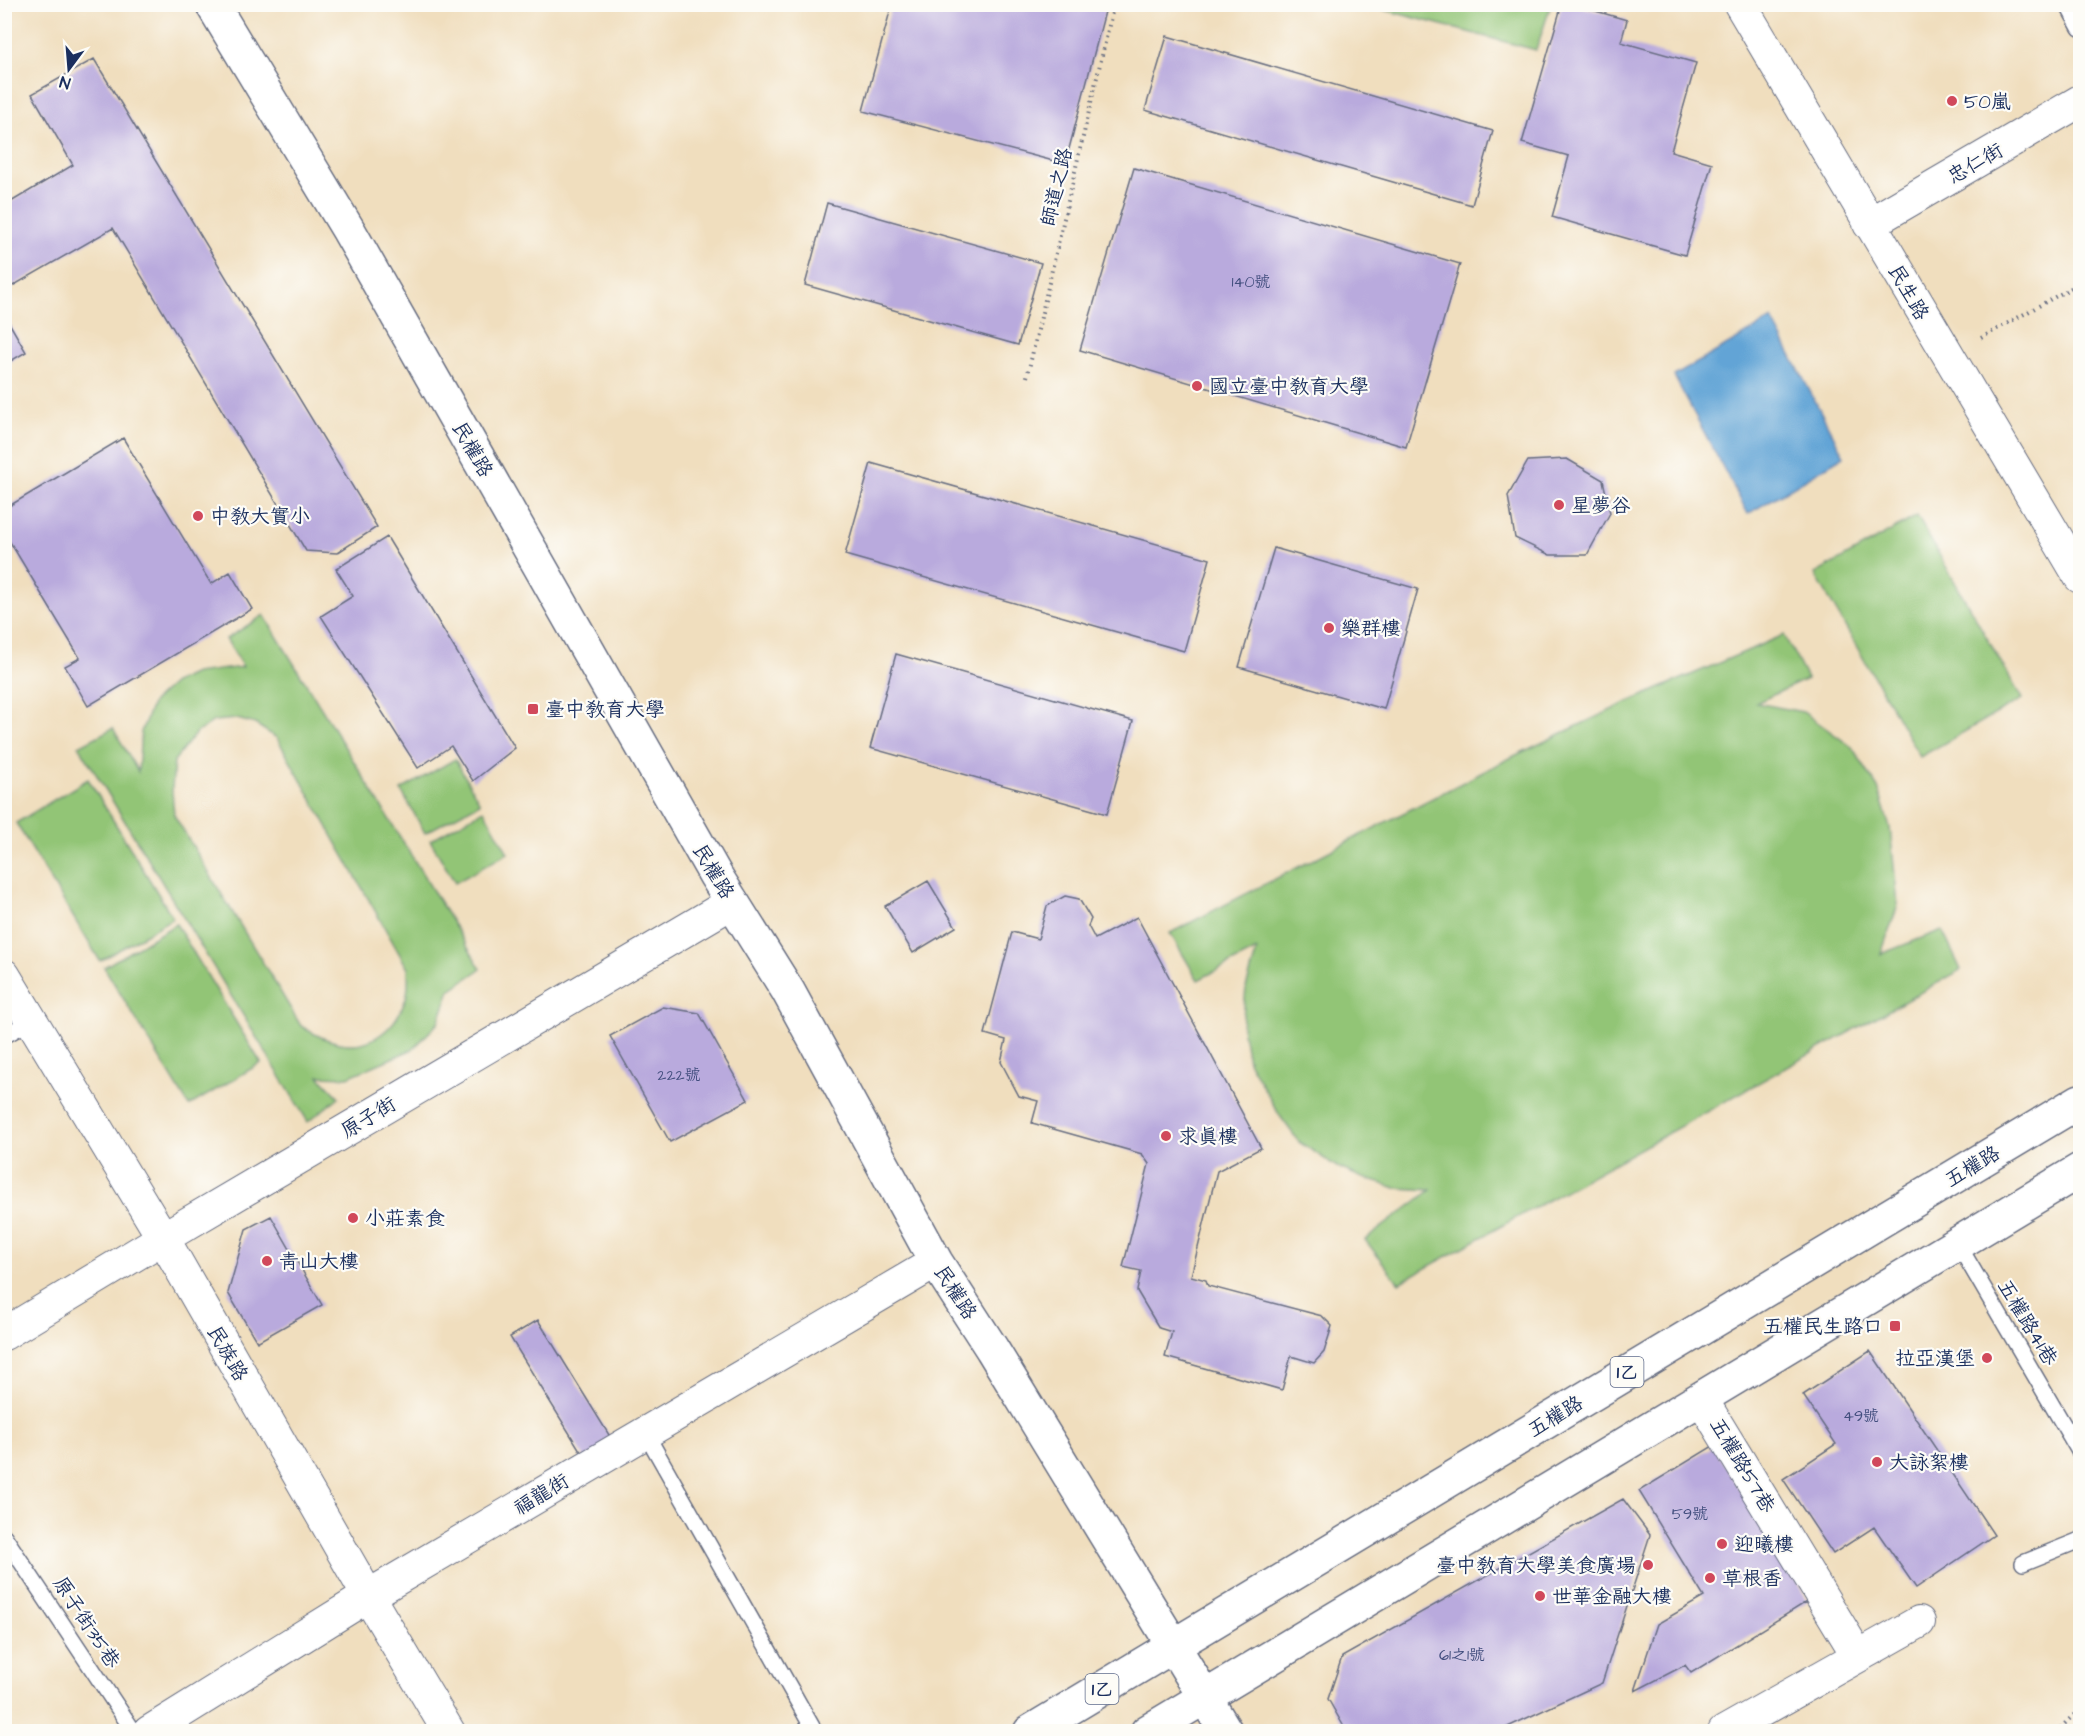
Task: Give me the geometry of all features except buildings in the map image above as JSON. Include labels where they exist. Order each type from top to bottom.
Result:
[{"type":"main road","name":"民權路","points":[[213,4],[349,231],[733,902],[788,991],[936,1262],[992,1349],[1226,1731]]},
{"type":"main road","name":"五權路","points":[[1030,1731],[2080,1101]]},
{"type":"main road","points":[[1147,1731],[2080,1170]]},
{"type":"street","name":"民生路","points":[[1740,4],[2080,578]]},
{"type":"street","name":"忠仁街","points":[[1869,224],[2080,101]]},
{"type":"street","name":"原子街","points":[[4,1334],[733,902]]},
{"type":"street","name":"民族路","points":[[4,975],[163,1238],[368,1596],[449,1731]]},
{"type":"street","name":"福龍街","points":[[149,1731],[368,1596],[936,1262]]},
{"type":"street","name":"五權路57巷","points":[[1701,1398],[1858,1656]]},
{"type":"street","points":[[1724,1731],[1919,1622]]},
{"type":"lane","points":[[2067,4],[2080,28]]},
{"type":"lane","points":[[4,1036],[31,1021]]},
{"type":"lane","name":"五權路41巷","points":[[1958,1244],[2080,1453]]},
{"type":"lane","points":[[645,1432],[815,1731]]},
{"type":"lane","name":"原子街35巷","points":[[4,1536],[134,1731]]},
{"type":"lane","points":[[2023,1563],[2080,1540]]},
{"type":"path","name":"師道之路","points":[[1027,377],[1114,4]]},
{"type":"path","points":[[1948,357],[2080,283]]},
{"type":"path","points":[[2056,1731],[2080,1709]]},
{"type":"green space","points":[[1366,5],[1551,5],[1536,50]]},
{"type":"green space","points":[[1917,516],[2022,699],[1920,757],[1815,574]]},
{"type":"green space","points":[[264,615],[481,969],[450,990],[438,1023],[413,1049],[348,1077],[319,1076],[339,1097],[308,1122],[79,746],[113,728],[138,772],[141,732],[153,702],[174,683],[195,673],[243,667],[226,639]],"holes":[[[237,719],[255,724],[277,738],[408,969],[407,995],[401,1011],[394,1022],[376,1038],[353,1044],[340,1043],[319,1036],[301,1026],[174,815],[172,790],[174,761],[196,733],[214,721]]]},
{"type":"green space","points":[[1784,635],[1807,679],[1756,703],[1803,712],[1852,747],[1878,788],[1890,828],[1898,905],[1881,954],[1942,930],[1961,970],[1399,1283],[1365,1240],[1431,1190],[1396,1188],[1363,1178],[1337,1167],[1299,1142],[1280,1116],[1248,1061],[1242,1027],[1246,988],[1257,950],[1198,980],[1170,933],[1516,755],[1628,702]]},
{"type":"green space","points":[[455,759],[480,803],[425,833],[401,790]]},
{"type":"green space","points":[[88,779],[173,918],[100,961],[16,823]]},
{"type":"green space","points":[[484,810],[508,853],[455,883],[430,840]]},
{"type":"green space","points":[[176,924],[261,1063],[189,1106],[104,967]]},
{"type":"water","points":[[1772,319],[1844,456],[1748,514],[1674,376]]},
{"type":"place","name":"50嵐","points":[[1952,101]]},
{"type":"place","name":"國立臺中教育大學","points":[[1197,386]]},
{"type":"place","name":"星夢谷","points":[[1559,505]]},
{"type":"place","name":"中教大實小","points":[[198,516]]},
{"type":"place","name":"樂群樓","points":[[1329,628]]},
{"type":"place","name":"臺中教育大學","points":[[533,709]]},
{"type":"place","name":"求真樓","points":[[1166,1136]]},
{"type":"place","name":"小莊素食","points":[[353,1218]]},
{"type":"place","name":"青山大樓","points":[[267,1261]]},
{"type":"place","name":"五權民生路口","points":[[1895,1326]]},
{"type":"place","name":"拉亞漢堡","points":[[1987,1358]]},
{"type":"place","name":"大詠絮樓","points":[[1877,1462]]},
{"type":"place","name":"迎曦樓","points":[[1722,1544]]},
{"type":"place","name":"臺中教育大學美食廣場","points":[[1648,1565]]},
{"type":"place","name":"草根香","points":[[1710,1578]]},
{"type":"place","name":"世華金融大樓","points":[[1540,1596]]}]
